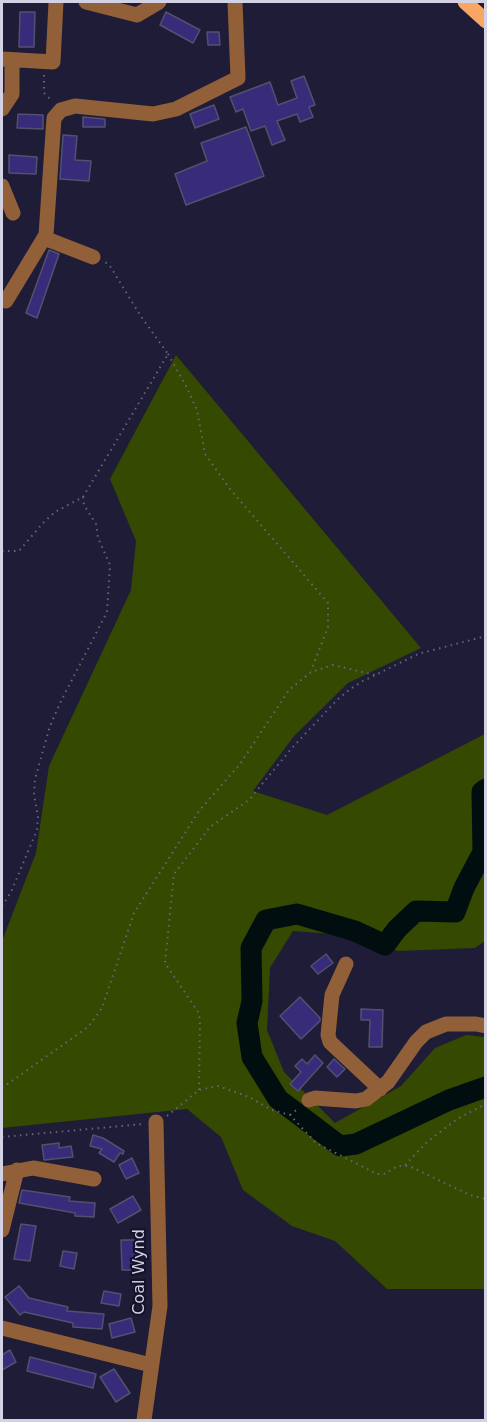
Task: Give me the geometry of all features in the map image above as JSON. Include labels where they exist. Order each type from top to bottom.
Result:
[{"type":"main road","points":[[465,2],[486,21]]},
{"type":"street","points":[[2,109],[12,94],[7,60],[53,62],[56,2]]},
{"type":"street","points":[[86,2],[137,15],[159,2]]},
{"type":"street","points":[[6,301],[46,235],[54,118],[61,110],[75,106],[153,114],[176,109],[238,78],[235,2]]},
{"type":"street","points":[[2,186],[13,213]]},
{"type":"street","points":[[44,238],[93,257]]},
{"type":"street","points":[[346,964],[332,995],[328,1024],[330,1042],[380,1089]]},
{"type":"street","points":[[309,1100],[315,1098],[356,1101],[366,1099],[380,1089],[397,1071],[416,1042],[426,1032],[446,1024],[486,1026]]},
{"type":"street","name":"Coal Wynd","points":[[144,1420],[160,1306],[156,1122]]},
{"type":"street","points":[[2,1230],[9,1172],[33,1168],[94,1179]]},
{"type":"street","points":[[2,1328],[150,1365]]},
{"type":"path","points":[[44,62],[44,93],[61,110]]},
{"type":"path","points":[[93,257],[102,259],[110,266],[140,315],[168,354],[197,410],[205,454],[230,489],[328,603],[328,627],[311,672]]},
{"type":"path","points":[[2,551],[19,551],[55,512],[83,497],[168,354]]},
{"type":"path","points":[[2,906],[11,892],[37,830],[38,816],[33,795],[35,779],[50,726],[107,612],[110,565],[98,538],[96,524],[84,505],[83,497]]},
{"type":"path","points":[[199,1090],[200,1020],[198,1012],[165,963],[174,874],[210,827],[249,800],[291,749],[337,700],[361,682],[418,654],[486,636]]},
{"type":"path","points":[[2,1088],[88,1027],[102,1008],[134,913],[199,811],[240,764],[289,690],[311,672],[333,665],[375,675]]},
{"type":"path","points":[[2,1137],[156,1122],[170,1114],[199,1090],[218,1086],[249,1096],[272,1110],[290,1115],[316,1143],[377,1174],[384,1174],[398,1166],[409,1166],[470,1195],[486,1199]]},
{"type":"path","points":[[404,1166],[427,1142],[457,1119],[486,1104]]},
{"type":"green space","points":[[176,355],[421,648],[348,683],[294,736],[253,791],[327,815],[485,734],[485,941],[475,948],[398,951],[348,935],[293,931],[270,968],[267,1030],[284,1072],[335,1123],[401,1086],[435,1048],[466,1035],[485,1037],[485,1289],[387,1289],[335,1241],[292,1226],[243,1190],[221,1137],[187,1109],[2,1128],[2,941],[36,853],[49,766],[131,590],[136,541],[110,479]]},
{"type":"building","points":[[20,12],[35,12],[34,47],[19,47]]},
{"type":"building","points":[[166,12],[200,30],[193,43],[160,25]]},
{"type":"building","points":[[207,32],[219,32],[220,45],[208,45]]},
{"type":"building","points":[[304,76],[315,105],[309,107],[313,117],[300,122],[297,114],[277,121],[285,140],[272,145],[265,126],[251,131],[243,109],[236,112],[230,97],[270,82],[278,105],[297,98],[291,81]]},
{"type":"building","points":[[214,105],[219,119],[195,128],[190,114]]},
{"type":"building","points":[[18,114],[43,115],[43,129],[17,128]]},
{"type":"building","points":[[83,117],[105,119],[105,127],[83,127]]},
{"type":"building","points":[[246,127],[264,176],[186,205],[175,174],[207,161],[201,143]]},
{"type":"building","points":[[63,135],[77,136],[75,160],[91,161],[89,181],[60,179]]},
{"type":"building","points":[[9,155],[37,157],[36,174],[9,173]]},
{"type":"building","points":[[49,250],[59,254],[37,318],[26,313]]},
{"type":"building","points":[[326,954],[333,963],[318,974],[311,966]]},
{"type":"building","points":[[300,997],[320,1018],[320,1021],[301,1039],[280,1016]]},
{"type":"building","points":[[361,1009],[383,1010],[382,1047],[369,1047],[370,1020],[361,1020]]},
{"type":"building","points":[[315,1055],[323,1063],[298,1091],[290,1084],[301,1072],[295,1066],[302,1059],[307,1064]]},
{"type":"building","points":[[334,1059],[345,1069],[337,1077],[327,1067]]},
{"type":"building","points":[[93,1135],[103,1138],[124,1151],[123,1154],[120,1153],[114,1162],[99,1153],[102,1149],[90,1146]]},
{"type":"building","points":[[59,1143],[59,1148],[71,1146],[73,1157],[44,1160],[42,1145]]},
{"type":"building","points":[[132,1158],[139,1173],[126,1179],[119,1165]]},
{"type":"building","points":[[22,1190],[70,1197],[69,1201],[95,1203],[94,1217],[75,1216],[75,1213],[19,1203]]},
{"type":"building","points":[[133,1196],[141,1210],[118,1223],[110,1209]]},
{"type":"building","points":[[21,1224],[36,1226],[30,1261],[14,1259]]},
{"type":"building","points":[[121,1240],[136,1240],[137,1270],[122,1270]]},
{"type":"building","points":[[63,1251],[77,1253],[74,1269],[60,1266]]},
{"type":"building","points":[[19,1286],[29,1298],[68,1307],[67,1311],[104,1314],[102,1329],[73,1327],[73,1323],[24,1312],[20,1315],[5,1297]]},
{"type":"building","points":[[104,1291],[121,1294],[119,1306],[101,1303]]},
{"type":"building","points":[[131,1318],[135,1332],[112,1338],[109,1324]]},
{"type":"building","points":[[10,1350],[16,1362],[2,1370],[2,1355]]},
{"type":"building","points":[[30,1357],[96,1374],[93,1388],[27,1371]]},
{"type":"building","points":[[114,1369],[130,1393],[116,1402],[100,1377]]},
{"type":"waterway","points":[[486,789],[482,792],[483,852],[464,888],[455,912],[416,911],[397,929],[385,945],[355,931],[297,914],[266,920],[251,948],[252,1001],[247,1023],[252,1057],[278,1099],[340,1146],[356,1144],[449,1100],[486,1087]]}]
